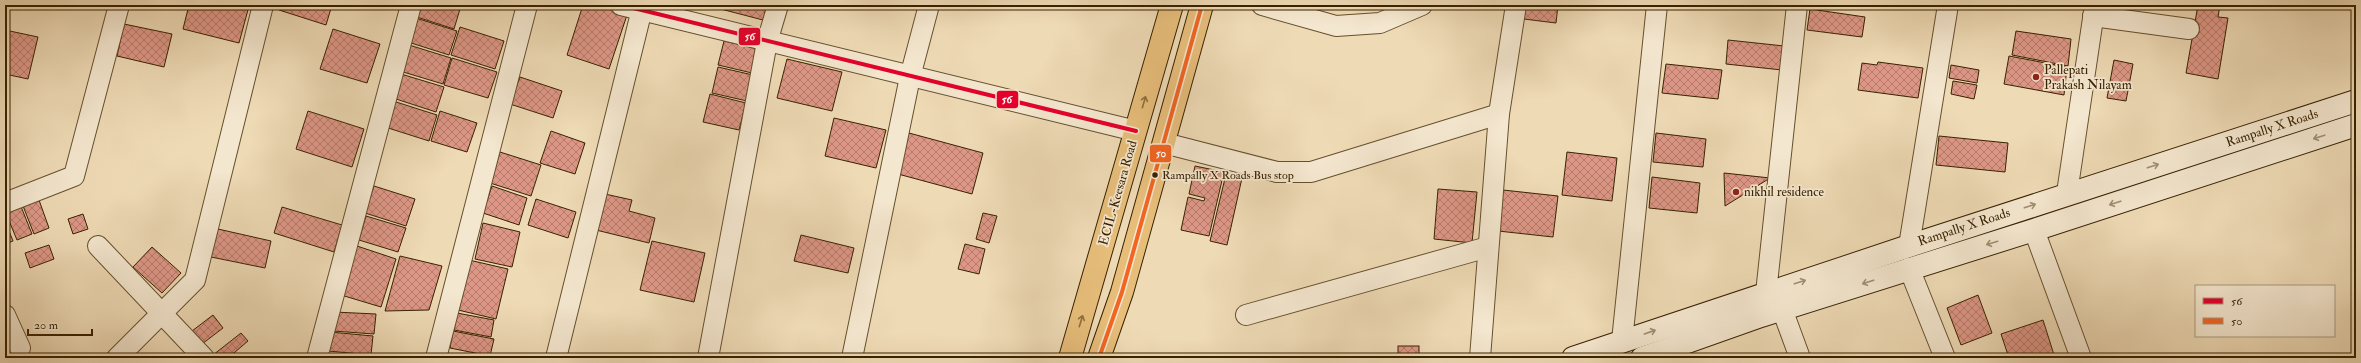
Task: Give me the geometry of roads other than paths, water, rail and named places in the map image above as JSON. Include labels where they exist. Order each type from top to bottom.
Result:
[{"type":"main road","name":"ECIL-Keesara Road","points":[[1070,358],[1172,5]]},
{"type":"main road","points":[[1099,358],[1122,292],[1202,5]]},
{"type":"main road","name":"Rampally X Roads","points":[[1573,358],[2067,193],[2356,101]]},
{"type":"main road","name":"Rampally X Roads","points":[[1642,358],[1782,309],[2034,230],[2356,124]]},
{"type":"street","points":[[5,203],[74,176],[120,5]]},
{"type":"street","points":[[117,358],[195,280],[263,5]]},
{"type":"street","points":[[317,358],[411,5]]},
{"type":"street","points":[[436,358],[527,5]]},
{"type":"street","points":[[620,5],[642,8],[767,42],[1136,131]]},
{"type":"street","points":[[708,358],[767,42],[778,5]]},
{"type":"street","points":[[852,358],[910,77],[929,5]]},
{"type":"street","points":[[1262,5],[1336,26],[1380,22],[1422,5]]},
{"type":"street","points":[[1480,358],[1500,114],[1516,5]]},
{"type":"street","points":[[1622,341],[1657,5]]},
{"type":"street","points":[[1766,293],[1797,5]]},
{"type":"street","points":[[1909,246],[1948,5]]},
{"type":"street","points":[[556,358],[642,8]]},
{"type":"street","points":[[2067,193],[2094,10],[2189,29]]},
{"type":"street","points":[[1164,143],[1277,172],[1311,172],[1500,114]]},
{"type":"street","points":[[2034,230],[2081,358]]},
{"type":"street","points":[[98,246],[204,358]]},
{"type":"street","points":[[1246,315],[1488,246]]},
{"type":"street","points":[[1909,268],[1945,358]]},
{"type":"street","points":[[1782,309],[1800,358]]},
{"type":"street","points":[[5,315],[20,348]]},
{"type":"place","name":"Pallepati Prakash Nilayam","points":[[2036,77]]},
{"type":"place","name":"Rampally X Roads Bus stop","points":[[1155,175]]},
{"type":"place","name":"nikhil residence","points":[[1736,192]]}]
